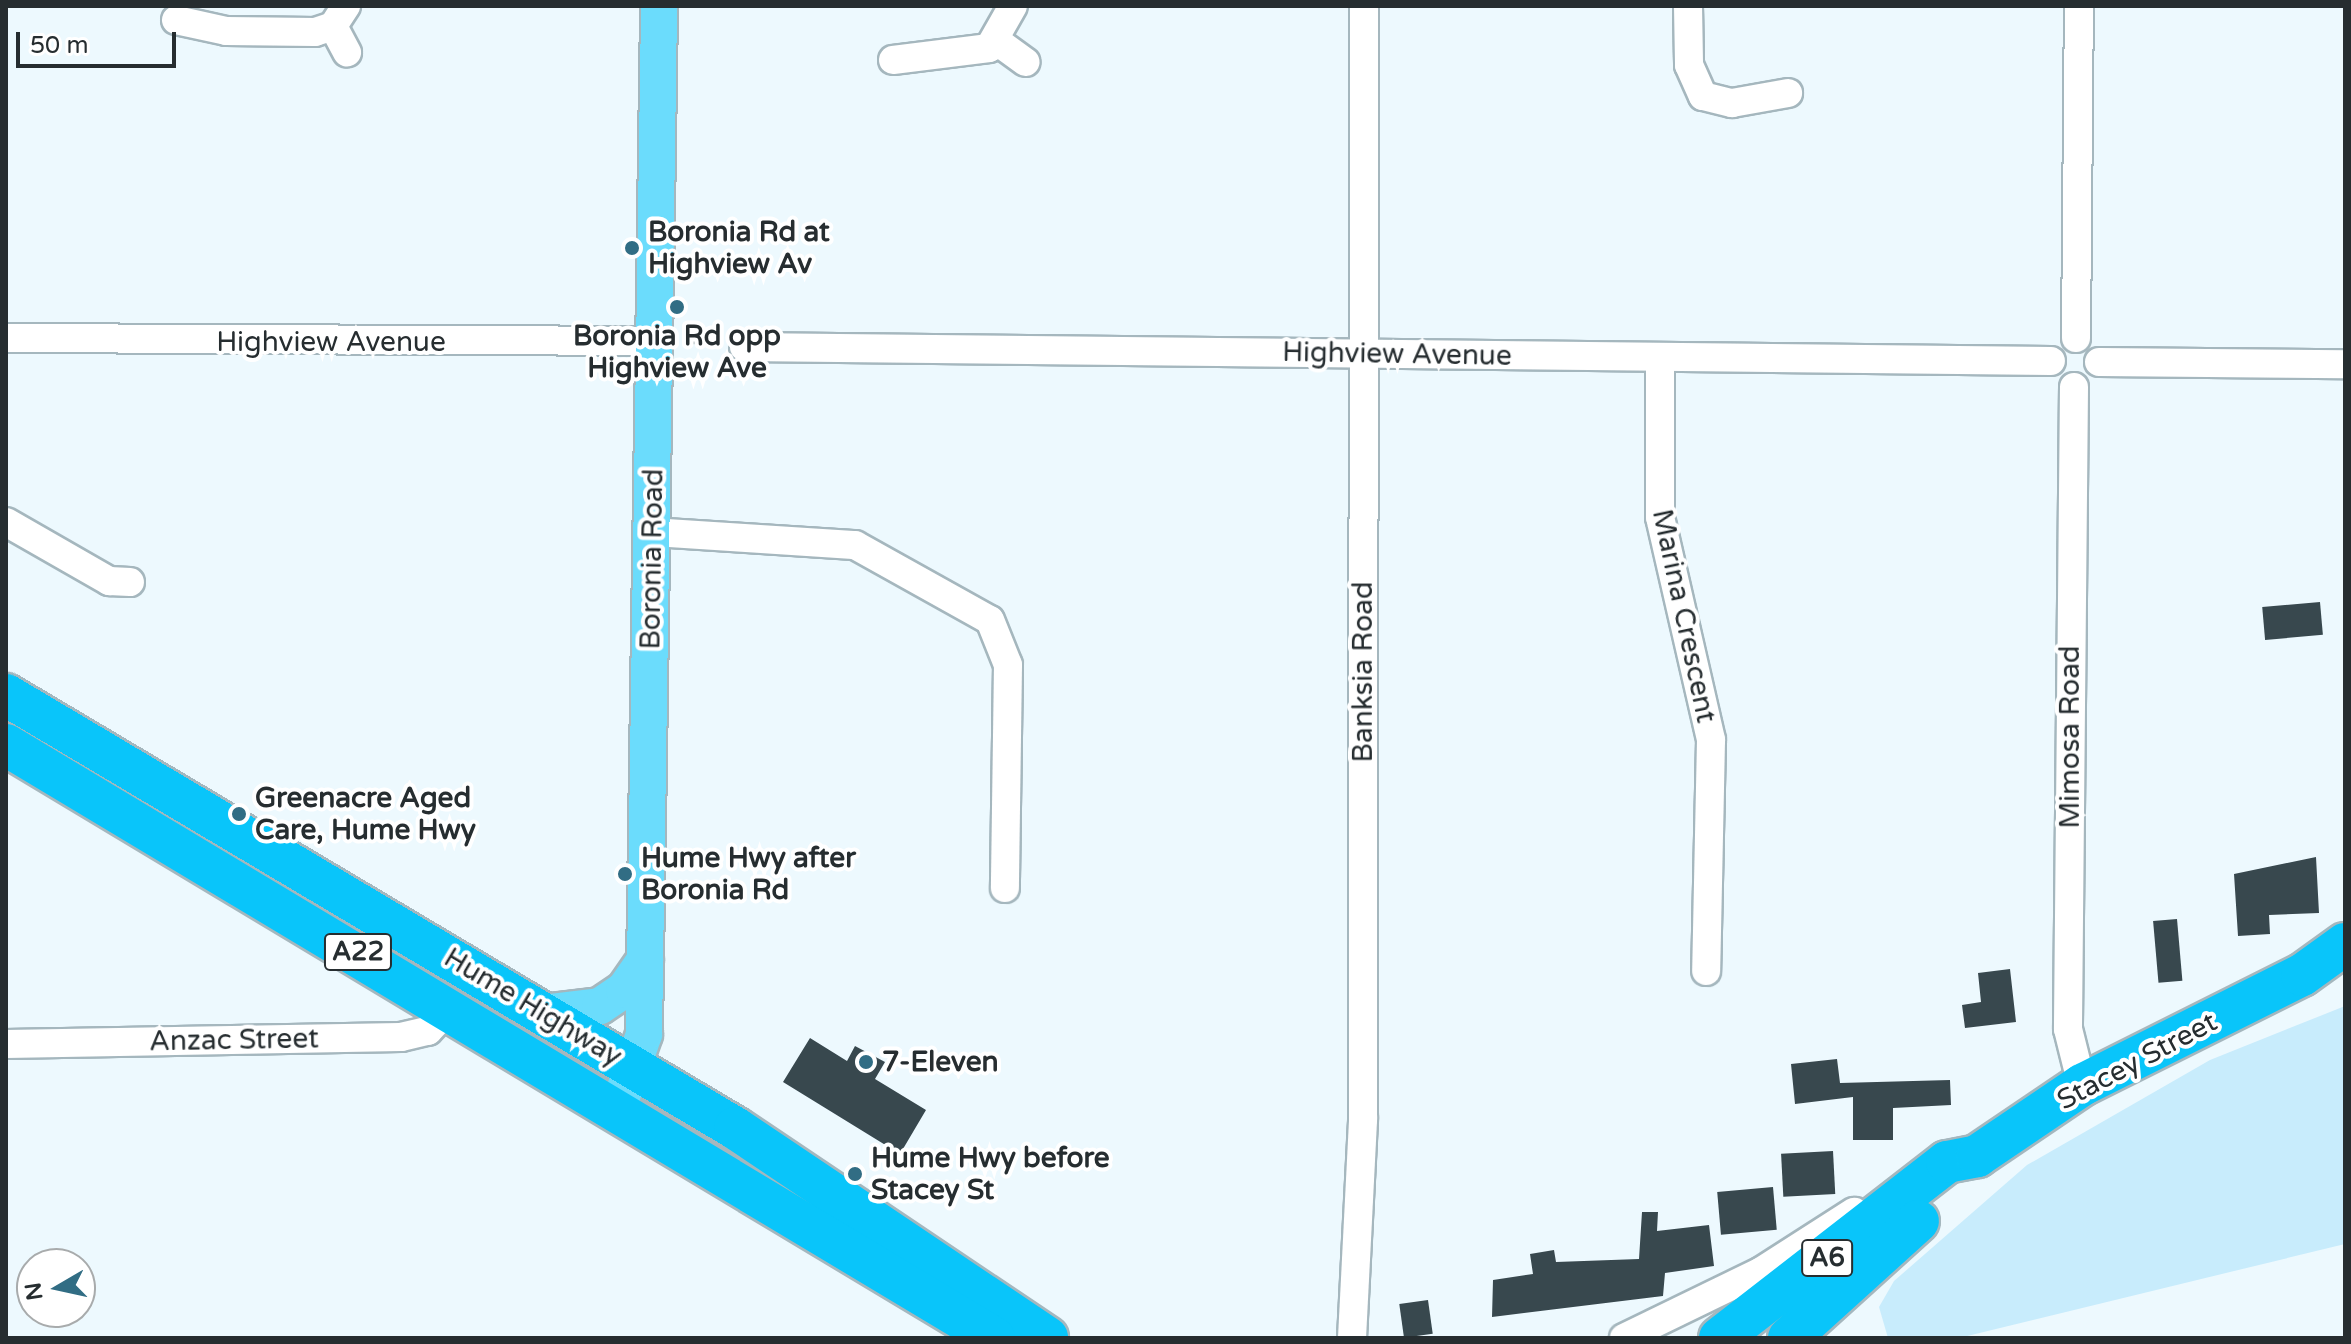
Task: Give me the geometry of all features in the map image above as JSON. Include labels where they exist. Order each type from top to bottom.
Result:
[{"type":"highway","name":"Hume Highway","points":[[6,695],[637,1069],[963,1274],[1047,1338]]},
{"type":"highway","name":"Hume Highway","points":[[6,745],[450,1007],[994,1338]]},
{"type":"highway","name":"Stacey Street","points":[[1720,1338],[1931,1173],[1977,1156],[2082,1085],[2302,975],[2345,944]]},
{"type":"highway","name":"Stacey Street","points":[[2302,975],[2345,970]]},
{"type":"highway","name":"Stacey Street","points":[[1789,1338],[1959,1187],[1977,1156]]},
{"type":"highway","points":[[963,1274],[1079,1338]]},
{"type":"main road","name":"Boronia Road","points":[[618,1108],[637,1069],[645,960],[659,6]]},
{"type":"main road","points":[[541,1013],[600,1006],[624,990],[645,960]]},
{"type":"street","points":[[893,60],[974,53],[998,42],[1013,6]]},
{"type":"street","name":"Banksia Road","points":[[1352,1338],[1359,1289],[1364,6]]},
{"type":"street","points":[[1688,6],[1688,92],[1732,103],[1788,93]]},
{"type":"street","points":[[2076,338],[2079,6]]},
{"type":"street","points":[[176,20],[281,34],[340,16],[347,52]]},
{"type":"street","points":[[998,42],[1026,62]]},
{"type":"street","name":"Highview Avenue","points":[[6,338],[655,341]]},
{"type":"street","points":[[2076,338],[2092,345],[2099,362],[2092,379],[2074,387],[2055,376],[2051,361],[2058,345],[2076,338]]},
{"type":"street","name":"Highview Avenue","points":[[744,347],[2051,361]]},
{"type":"street","name":"Marina Crescent","points":[[1660,357],[1660,517],[1711,740],[1706,971]]},
{"type":"street","points":[[2099,362],[2345,364]]},
{"type":"street","name":"Mimosa Road","points":[[2074,387],[2068,1037],[2082,1085]]},
{"type":"street","points":[[6,522],[109,581],[130,582]]},
{"type":"street","points":[[653,532],[855,545],[990,620],[1008,665],[1005,888]]},
{"type":"street","name":"Anzac Street","points":[[6,1044],[401,1037],[428,1031],[450,1007]]},
{"type":"street","name":"Stacey Street","points":[[1624,1338],[1760,1272],[1931,1173]]},
{"type":"path","points":[[655,341],[744,347]]},
{"type":"shaded area","points":[[2345,1006],[2345,1244],[1959,1338],[1888,1338],[1879,1307],[1894,1281],[2027,1165],[2210,1060]]},
{"type":"building","points":[[2320,602],[2323,635],[2265,640],[2262,607]]},
{"type":"building","points":[[2316,857],[2319,913],[2269,915],[2270,934],[2238,936],[2234,874]]},
{"type":"building","points":[[2177,919],[2182,981],[2158,983],[2153,921]]},
{"type":"building","points":[[2010,969],[2016,1022],[1965,1028],[1962,1005],[1981,1002],[1978,973]]},
{"type":"building","points":[[810,1038],[847,1061],[855,1046],[885,1062],[875,1079],[926,1110],[900,1154],[783,1082]]},
{"type":"building","points":[[1837,1059],[1840,1083],[1950,1080],[1951,1105],[1893,1108],[1893,1140],[1853,1140],[1853,1097],[1795,1104],[1791,1064]]},
{"type":"building","points":[[1833,1151],[1835,1194],[1783,1197],[1781,1154]]},
{"type":"building","points":[[1773,1187],[1777,1230],[1721,1235],[1717,1192]]},
{"type":"building","points":[[1642,1212],[1658,1212],[1657,1231],[1709,1225],[1714,1266],[1665,1273],[1663,1296],[1492,1317],[1493,1280],[1533,1274],[1530,1254],[1554,1250],[1556,1262],[1639,1259]]},
{"type":"building","points":[[1428,1300],[1433,1334],[1404,1338],[1399,1304]]},
{"type":"place","name":"Boronia Rd at Highview Av","points":[[632,248]]},
{"type":"place","name":"Boronia Rd opp Highview Ave","points":[[677,307]]},
{"type":"place","name":"Greenacre Aged Care, Hume Hwy","points":[[239,814]]},
{"type":"place","name":"Hume Hwy after Boronia Rd","points":[[625,874]]},
{"type":"place","name":"7-Eleven","points":[[866,1062]]},
{"type":"place","name":"Hume Hwy before Stacey St","points":[[855,1174]]}]
